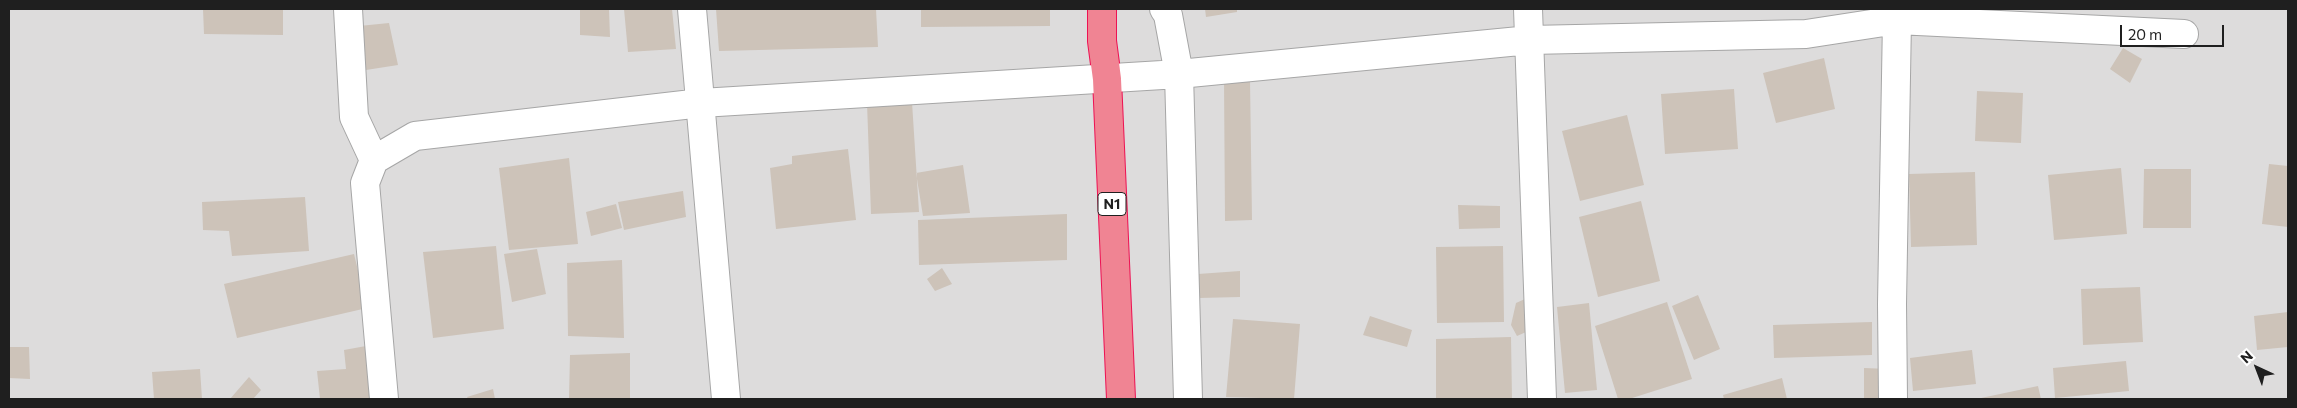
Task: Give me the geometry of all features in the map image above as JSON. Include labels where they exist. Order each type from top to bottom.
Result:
[{"type":"highway","name":"N1","points":[[1102,9],[1102,42],[1107,79],[1121,399]]},
{"type":"street","points":[[348,9],[354,117],[374,160]]},
{"type":"street","points":[[692,9],[726,399]]},
{"type":"street","points":[[1164,9],[1168,15],[1179,74],[1188,399]]},
{"type":"street","points":[[1528,9],[1542,399]]},
{"type":"street","points":[[384,399],[365,183],[374,160],[414,136],[701,104],[1179,74],[1530,40],[1806,34],[1897,20],[2184,34]]},
{"type":"street","points":[[1893,399],[1892,304],[1897,20]]},
{"type":"shaded area","points":[[9,9],[2288,9],[2288,399],[9,399]]},
{"type":"building","points":[[203,9],[283,9],[283,35],[204,34]]},
{"type":"building","points":[[580,9],[609,9],[610,37],[580,35]]},
{"type":"building","points":[[624,9],[672,9],[676,49],[628,52]]},
{"type":"building","points":[[716,9],[876,9],[878,47],[719,51]]},
{"type":"building","points":[[921,9],[1050,9],[1050,26],[921,27]]},
{"type":"building","points":[[1205,9],[1237,9],[1237,12],[1206,17]]},
{"type":"building","points":[[389,23],[398,65],[366,70],[359,26]]},
{"type":"building","points":[[2123,48],[2142,59],[2130,83],[2110,69]]},
{"type":"building","points":[[1824,58],[1835,109],[1776,123],[1763,73]]},
{"type":"building","points":[[1224,80],[1250,80],[1252,220],[1225,221]]},
{"type":"building","points":[[1734,89],[1738,149],[1665,154],[1661,94]]},
{"type":"building","points":[[1977,91],[2023,93],[2021,143],[1975,141]]},
{"type":"building","points":[[912,102],[919,212],[871,214],[867,103]]},
{"type":"building","points":[[1627,115],[1644,185],[1580,201],[1562,131]]},
{"type":"building","points":[[848,149],[856,220],[776,229],[770,168],[792,164],[792,156]]},
{"type":"building","points":[[569,158],[578,244],[509,250],[499,168]]},
{"type":"building","points":[[2269,164],[2288,166],[2288,227],[2262,224]]},
{"type":"building","points":[[963,165],[970,213],[923,216],[916,173]]},
{"type":"building","points":[[2121,168],[2127,234],[2054,240],[2048,175]]},
{"type":"building","points":[[2144,169],[2191,169],[2191,228],[2143,228]]},
{"type":"building","points":[[1975,172],[1977,245],[1911,247],[1909,174]]},
{"type":"building","points":[[683,191],[686,217],[624,230],[618,202]]},
{"type":"building","points":[[305,197],[309,251],[232,256],[229,231],[203,230],[202,202]]},
{"type":"building","points":[[1641,201],[1660,281],[1598,297],[1579,217]]},
{"type":"building","points":[[616,204],[622,228],[591,236],[586,212]]},
{"type":"building","points":[[1458,205],[1500,206],[1500,228],[1459,229]]},
{"type":"building","points":[[1067,214],[1067,260],[919,265],[918,220]]},
{"type":"building","points":[[496,246],[504,329],[433,338],[423,252]]},
{"type":"building","points":[[1503,246],[1504,322],[1437,323],[1436,247]]},
{"type":"building","points":[[537,249],[546,294],[512,302],[504,254]]},
{"type":"building","points":[[354,254],[367,308],[237,338],[224,284]]},
{"type":"building","points":[[622,260],[624,338],[568,336],[567,263]]},
{"type":"building","points":[[942,268],[952,284],[935,291],[927,279]]},
{"type":"building","points":[[1240,271],[1240,297],[1199,298],[1198,274]]},
{"type":"building","points":[[2140,287],[2143,342],[2083,345],[2081,289]]},
{"type":"building","points":[[1698,295],[1720,349],[1694,360],[1672,306]]},
{"type":"building","points":[[1525,299],[1535,328],[1517,336],[1511,325],[1516,303]]},
{"type":"building","points":[[1667,302],[1692,379],[1629,399],[1618,399],[1595,326]]},
{"type":"building","points":[[1589,303],[1597,390],[1565,393],[1557,307]]},
{"type":"building","points":[[2288,312],[2288,347],[2257,350],[2254,316]]},
{"type":"building","points":[[1370,316],[1412,330],[1407,347],[1363,335]]},
{"type":"building","points":[[1233,319],[1300,324],[1294,399],[1226,397]]},
{"type":"building","points":[[1872,322],[1872,355],[1774,358],[1773,325]]},
{"type":"building","points":[[1511,337],[1512,399],[1436,399],[1436,339]]},
{"type":"building","points":[[366,346],[370,399],[320,399],[317,371],[346,369],[344,350]]},
{"type":"building","points":[[9,347],[29,347],[30,379],[9,378]]},
{"type":"building","points":[[1972,350],[1976,384],[1913,391],[1910,358]]},
{"type":"building","points":[[630,353],[630,399],[569,399],[570,355]]},
{"type":"building","points":[[2126,361],[2129,391],[2055,398],[2053,368]]},
{"type":"building","points":[[1864,368],[1889,369],[1890,399],[1864,399]]},
{"type":"building","points":[[200,369],[202,399],[154,399],[152,372]]},
{"type":"building","points":[[249,377],[261,390],[253,399],[230,399]]},
{"type":"building","points":[[1782,378],[1787,399],[1724,399],[1723,395]]},
{"type":"building","points":[[2038,386],[2041,399],[1981,399],[1981,398]]},
{"type":"building","points":[[493,389],[495,399],[468,399],[467,397]]}]
